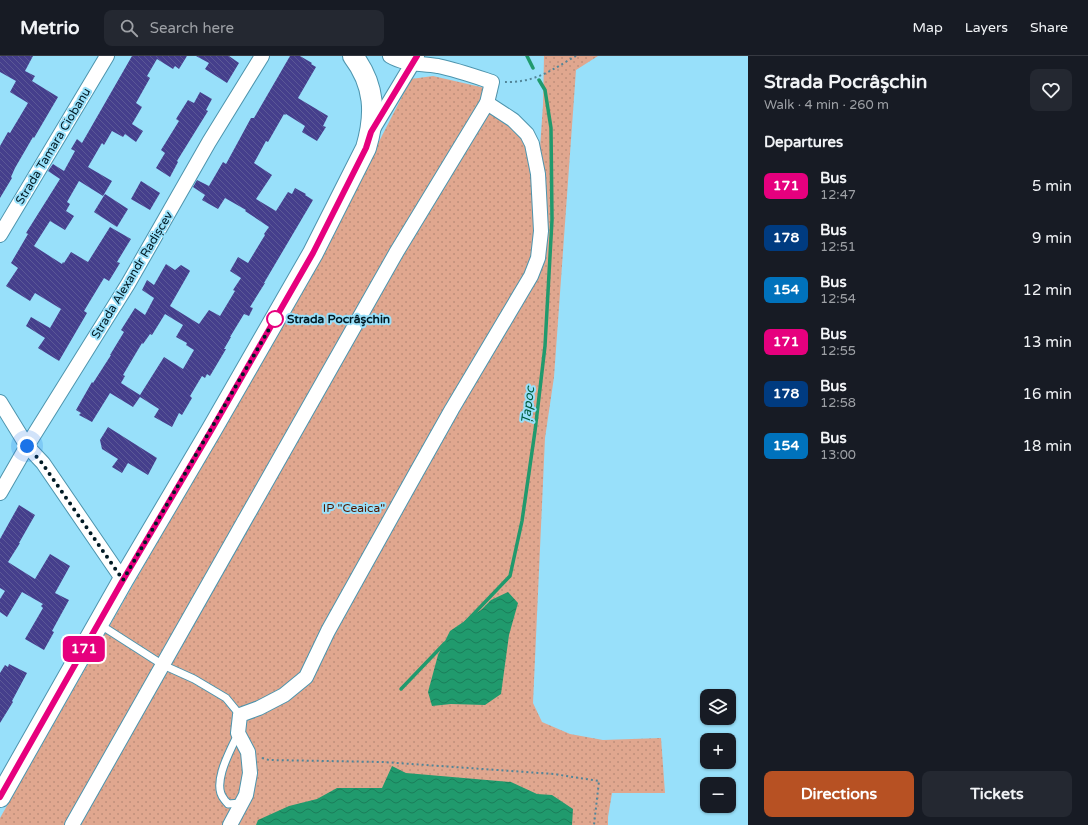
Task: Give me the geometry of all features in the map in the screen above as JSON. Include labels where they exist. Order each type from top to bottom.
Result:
[{"type":"street","name":"Strada Tamara Ciobanu","points":[[0,235],[107,56]]},
{"type":"street","name":"Strada Alexandr Radișcev","points":[[0,493],[27,446],[128,284],[210,142],[262,56]]},
{"type":"street","points":[[353,56],[360,64],[370,88],[373,102],[371,132]]},
{"type":"street","points":[[72,825],[396,253],[487,103],[492,82],[456,70],[414,60],[402,62],[390,56]]},
{"type":"street","points":[[0,797],[98,623],[313,253],[366,148],[371,132],[414,60]]},
{"type":"street","points":[[230,825],[246,795],[250,773],[248,752],[238,733],[240,715],[259,708],[284,695],[306,677],[328,630],[452,409],[531,276],[538,258],[541,231],[538,174],[532,144],[527,134],[513,120],[487,103]]},
{"type":"street","points":[[0,402],[27,446],[42,463],[123,580]]},
{"type":"lane","points":[[98,623],[163,665],[194,679],[226,698],[240,715]]},
{"type":"lane","points":[[238,733],[219,780],[223,799],[228,804],[241,803]]},
{"type":"path","points":[[492,82],[520,82],[534,78],[550,71],[576,56]]},
{"type":"path","points":[[248,752],[269,760],[383,762],[554,774],[599,781],[594,825]]},
{"type":"green space","name":"IP \"Ceaica\"","points":[[544,56],[598,56],[576,70],[554,377],[545,438],[533,703],[542,722],[570,734],[603,740],[661,738],[665,793],[612,793],[608,825],[0,825],[0,818],[319,259],[411,79],[433,76],[498,91],[495,102],[540,148]]},
{"type":"water","points":[[508,592],[518,603],[509,635],[501,694],[485,705],[451,704],[432,706],[428,692],[438,655],[450,631],[481,610],[491,600]]},
{"type":"water","points":[[392,766],[406,773],[511,782],[537,794],[552,795],[573,809],[572,825],[256,825],[258,820],[289,806],[317,799],[337,788],[382,788]]},
{"type":"building","points":[[0,56],[33,56],[25,71],[35,76],[32,81],[58,97],[15,168],[11,177],[12,178],[0,198],[0,146],[8,132],[10,133],[28,103],[10,92],[16,81],[0,72]]},
{"type":"building","points":[[132,56],[187,56],[179,69],[175,66],[173,69],[157,59],[147,76],[150,78],[136,103],[142,107],[132,124],[143,131],[136,142],[125,134],[123,137],[112,131],[104,145],[102,143],[88,167],[112,181],[103,196],[79,181],[67,202],[70,204],[66,211],[74,216],[65,230],[50,221],[34,246],[62,264],[71,252],[88,262],[110,227],[131,239],[117,262],[120,263],[109,281],[104,278],[84,311],[87,313],[59,361],[38,348],[45,338],[26,326],[31,317],[50,328],[61,309],[35,293],[30,301],[6,286],[18,268],[11,263],[28,234],[26,233],[60,179],[48,171],[53,164],[64,171],[75,151],[71,149],[77,139],[82,143]]},
{"type":"building","points":[[196,56],[229,56],[239,63],[227,83],[205,69],[209,63]]},
{"type":"building","points":[[290,56],[300,56],[316,67],[298,98],[328,116],[323,126],[326,127],[317,141],[302,132],[305,126],[284,114],[268,142],[266,141],[254,163],[272,175],[256,199],[276,211],[288,192],[292,194],[295,188],[313,200],[250,307],[253,308],[249,316],[244,314],[230,337],[224,349],[226,349],[210,376],[207,374],[205,378],[202,376],[190,396],[192,398],[182,415],[179,413],[172,427],[154,417],[159,409],[140,397],[133,407],[110,393],[92,422],[79,415],[81,413],[76,410],[92,382],[93,383],[111,355],[124,332],[121,330],[135,308],[145,315],[154,298],[142,290],[147,280],[154,285],[166,264],[175,270],[181,265],[190,271],[170,306],[199,324],[209,310],[220,316],[235,291],[233,290],[241,278],[230,271],[238,257],[248,263],[269,227],[245,211],[246,210],[225,198],[218,209],[202,200],[205,195],[193,187],[197,180],[209,186],[223,162],[226,164],[251,118],[254,118]],"holes":[[[165,314],[183,325],[176,337],[187,343],[186,345],[194,350],[183,369],[164,357],[140,395],[121,383],[125,376],[123,375],[142,343],[143,344],[150,334],[152,335]]]},
{"type":"building","points":[[200,92],[212,99],[206,110],[208,111],[177,161],[178,162],[170,177],[156,168],[165,153],[161,150],[179,121],[176,119],[188,100],[194,103]]},
{"type":"building","points":[[141,181],[160,193],[150,210],[131,199]]},
{"type":"building","points":[[105,194],[128,209],[117,227],[94,212]]},
{"type":"building","points":[[108,427],[157,458],[148,475],[128,463],[122,473],[112,467],[118,459],[102,449],[100,440]]},
{"type":"building","points":[[19,505],[35,515],[8,562],[35,579],[50,554],[70,566],[55,593],[69,600],[52,631],[54,632],[44,650],[25,639],[43,608],[41,606],[43,604],[22,592],[7,617],[0,612],[0,599],[5,591],[0,588],[0,539]]},
{"type":"building","points":[[9,664],[27,673],[12,701],[13,702],[0,723],[0,673],[5,665],[8,667]]},
{"type":"waterway","name":"Țapoc","points":[[527,56],[533,68]]},
{"type":"waterway","name":"Țapoc","points":[[466,622],[510,576],[522,521],[535,431],[545,346],[552,220],[551,128],[545,90],[539,80]]},
{"type":"waterway","name":"Țapoc","points":[[401,689],[445,643]]},
{"type":"bus line","name":"171","points":[[0,797],[123,580],[313,253],[366,148],[371,132],[417,56]]},
{"type":"place","name":"Strada Pocrâşchin","points":[[275,319]]},
{"type":"route","points":[[27,446],[42,463],[123,580],[275,319]]}]
